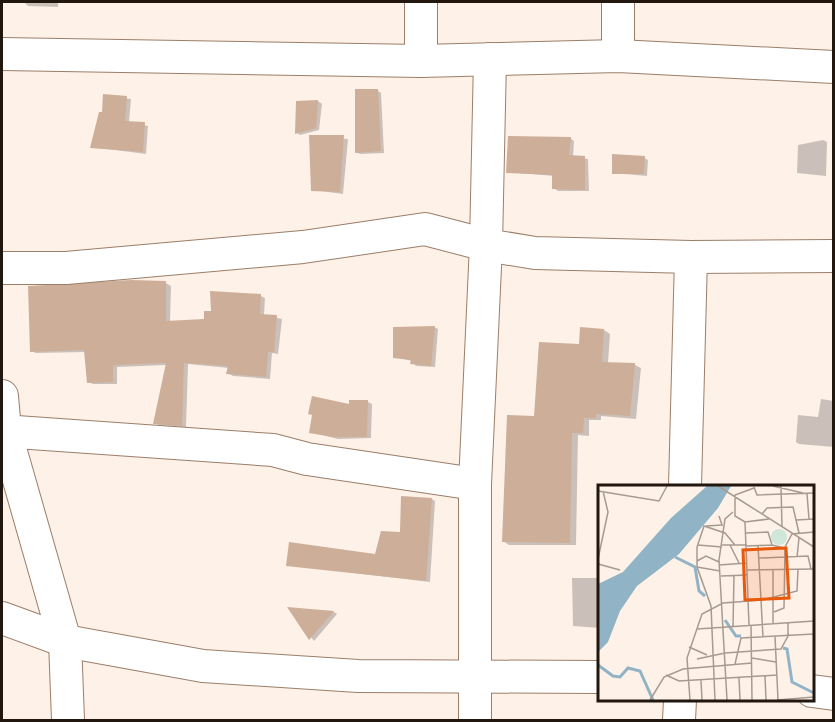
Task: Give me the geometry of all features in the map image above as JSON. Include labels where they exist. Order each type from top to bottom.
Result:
[{"type":"street","points":[[421,2],[421,61]]},
{"type":"street","points":[[618,2],[618,56]]},
{"type":"street","points":[[2,54],[421,61],[618,56],[834,67]]},
{"type":"street","points":[[475,720],[477,676],[475,484],[486,245],[490,59]]},
{"type":"street","points":[[2,268],[66,268],[303,247],[425,229],[486,245],[535,253],[691,257],[834,256]]},
{"type":"street","points":[[685,485],[691,257]]},
{"type":"street","points":[[2,396],[3,431],[65,641],[68,720]]},
{"type":"street","points":[[3,431],[273,450],[307,459],[475,484]]},
{"type":"street","points":[[2,618],[65,641],[203,666],[358,676],[598,677]]},
{"type":"street","points":[[814,691],[834,694]]},
{"type":"street","points":[[679,720],[680,701]]},
{"type":"building","points":[[355,89],[378,89],[381,151],[355,153]]},
{"type":"building","points":[[103,94],[127,96],[125,121],[145,122],[143,152],[90,148],[99,112],[102,112]]},
{"type":"building","points":[[318,100],[316,128],[295,134],[296,101]]},
{"type":"building","points":[[309,135],[344,135],[340,192],[311,191]]},
{"type":"building","points":[[508,136],[571,137],[569,155],[585,156],[585,190],[552,189],[552,175],[506,173]]},
{"type":"building","points":[[612,154],[645,156],[644,174],[612,174]]},
{"type":"building","points":[[131,280],[166,281],[166,321],[204,319],[204,311],[211,311],[210,291],[261,294],[260,314],[277,315],[274,352],[268,352],[266,377],[226,374],[228,366],[184,363],[182,426],[153,424],[166,363],[113,365],[113,382],[87,383],[84,350],[30,352],[28,286]]},
{"type":"building","points":[[435,326],[431,366],[410,364],[411,360],[393,358],[393,327]]},
{"type":"building","points":[[580,327],[604,329],[602,362],[635,363],[630,416],[596,414],[596,418],[584,418],[583,433],[572,433],[570,543],[502,542],[507,415],[534,416],[539,342],[579,344]]},
{"type":"building","points":[[312,396],[349,404],[349,400],[368,400],[367,437],[333,437],[309,433],[312,415],[308,414]]},
{"type":"building","points":[[401,496],[432,498],[426,581],[286,566],[289,542],[375,554],[381,531],[400,532]]},
{"type":"building","points":[[287,607],[334,611],[309,640]]}]
